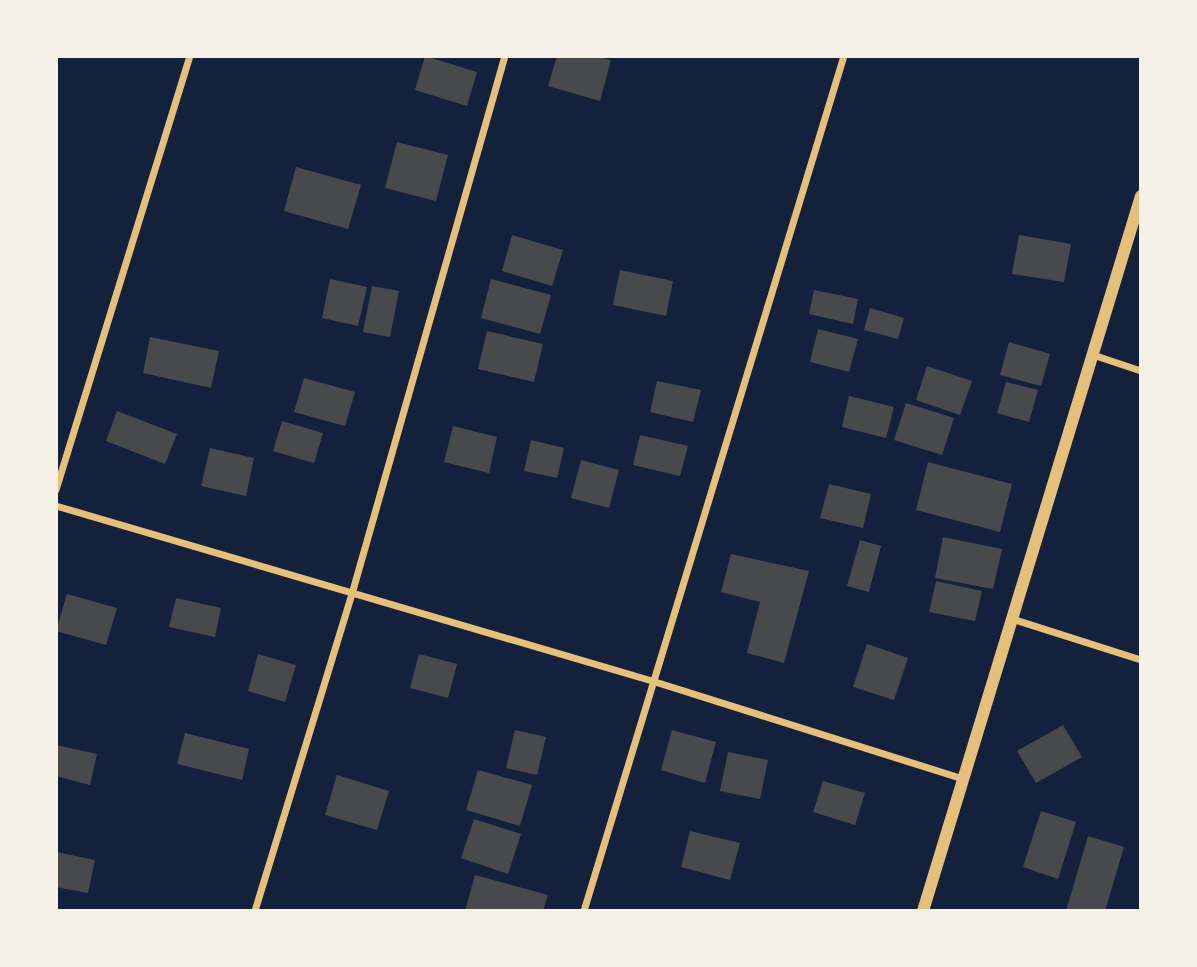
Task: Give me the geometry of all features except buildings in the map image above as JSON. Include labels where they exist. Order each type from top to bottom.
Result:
[{"type":"street","points":[[56,490],[190,56]]},
{"type":"street","points":[[256,911],[352,594],[505,56]]},
{"type":"street","points":[[584,911],[844,56]]},
{"type":"street","points":[[923,911],[1141,196]]},
{"type":"street","points":[[1093,355],[1141,371]]},
{"type":"street","points":[[56,506],[652,681],[963,779]]},
{"type":"street","points":[[1012,619],[1141,660]]}]
